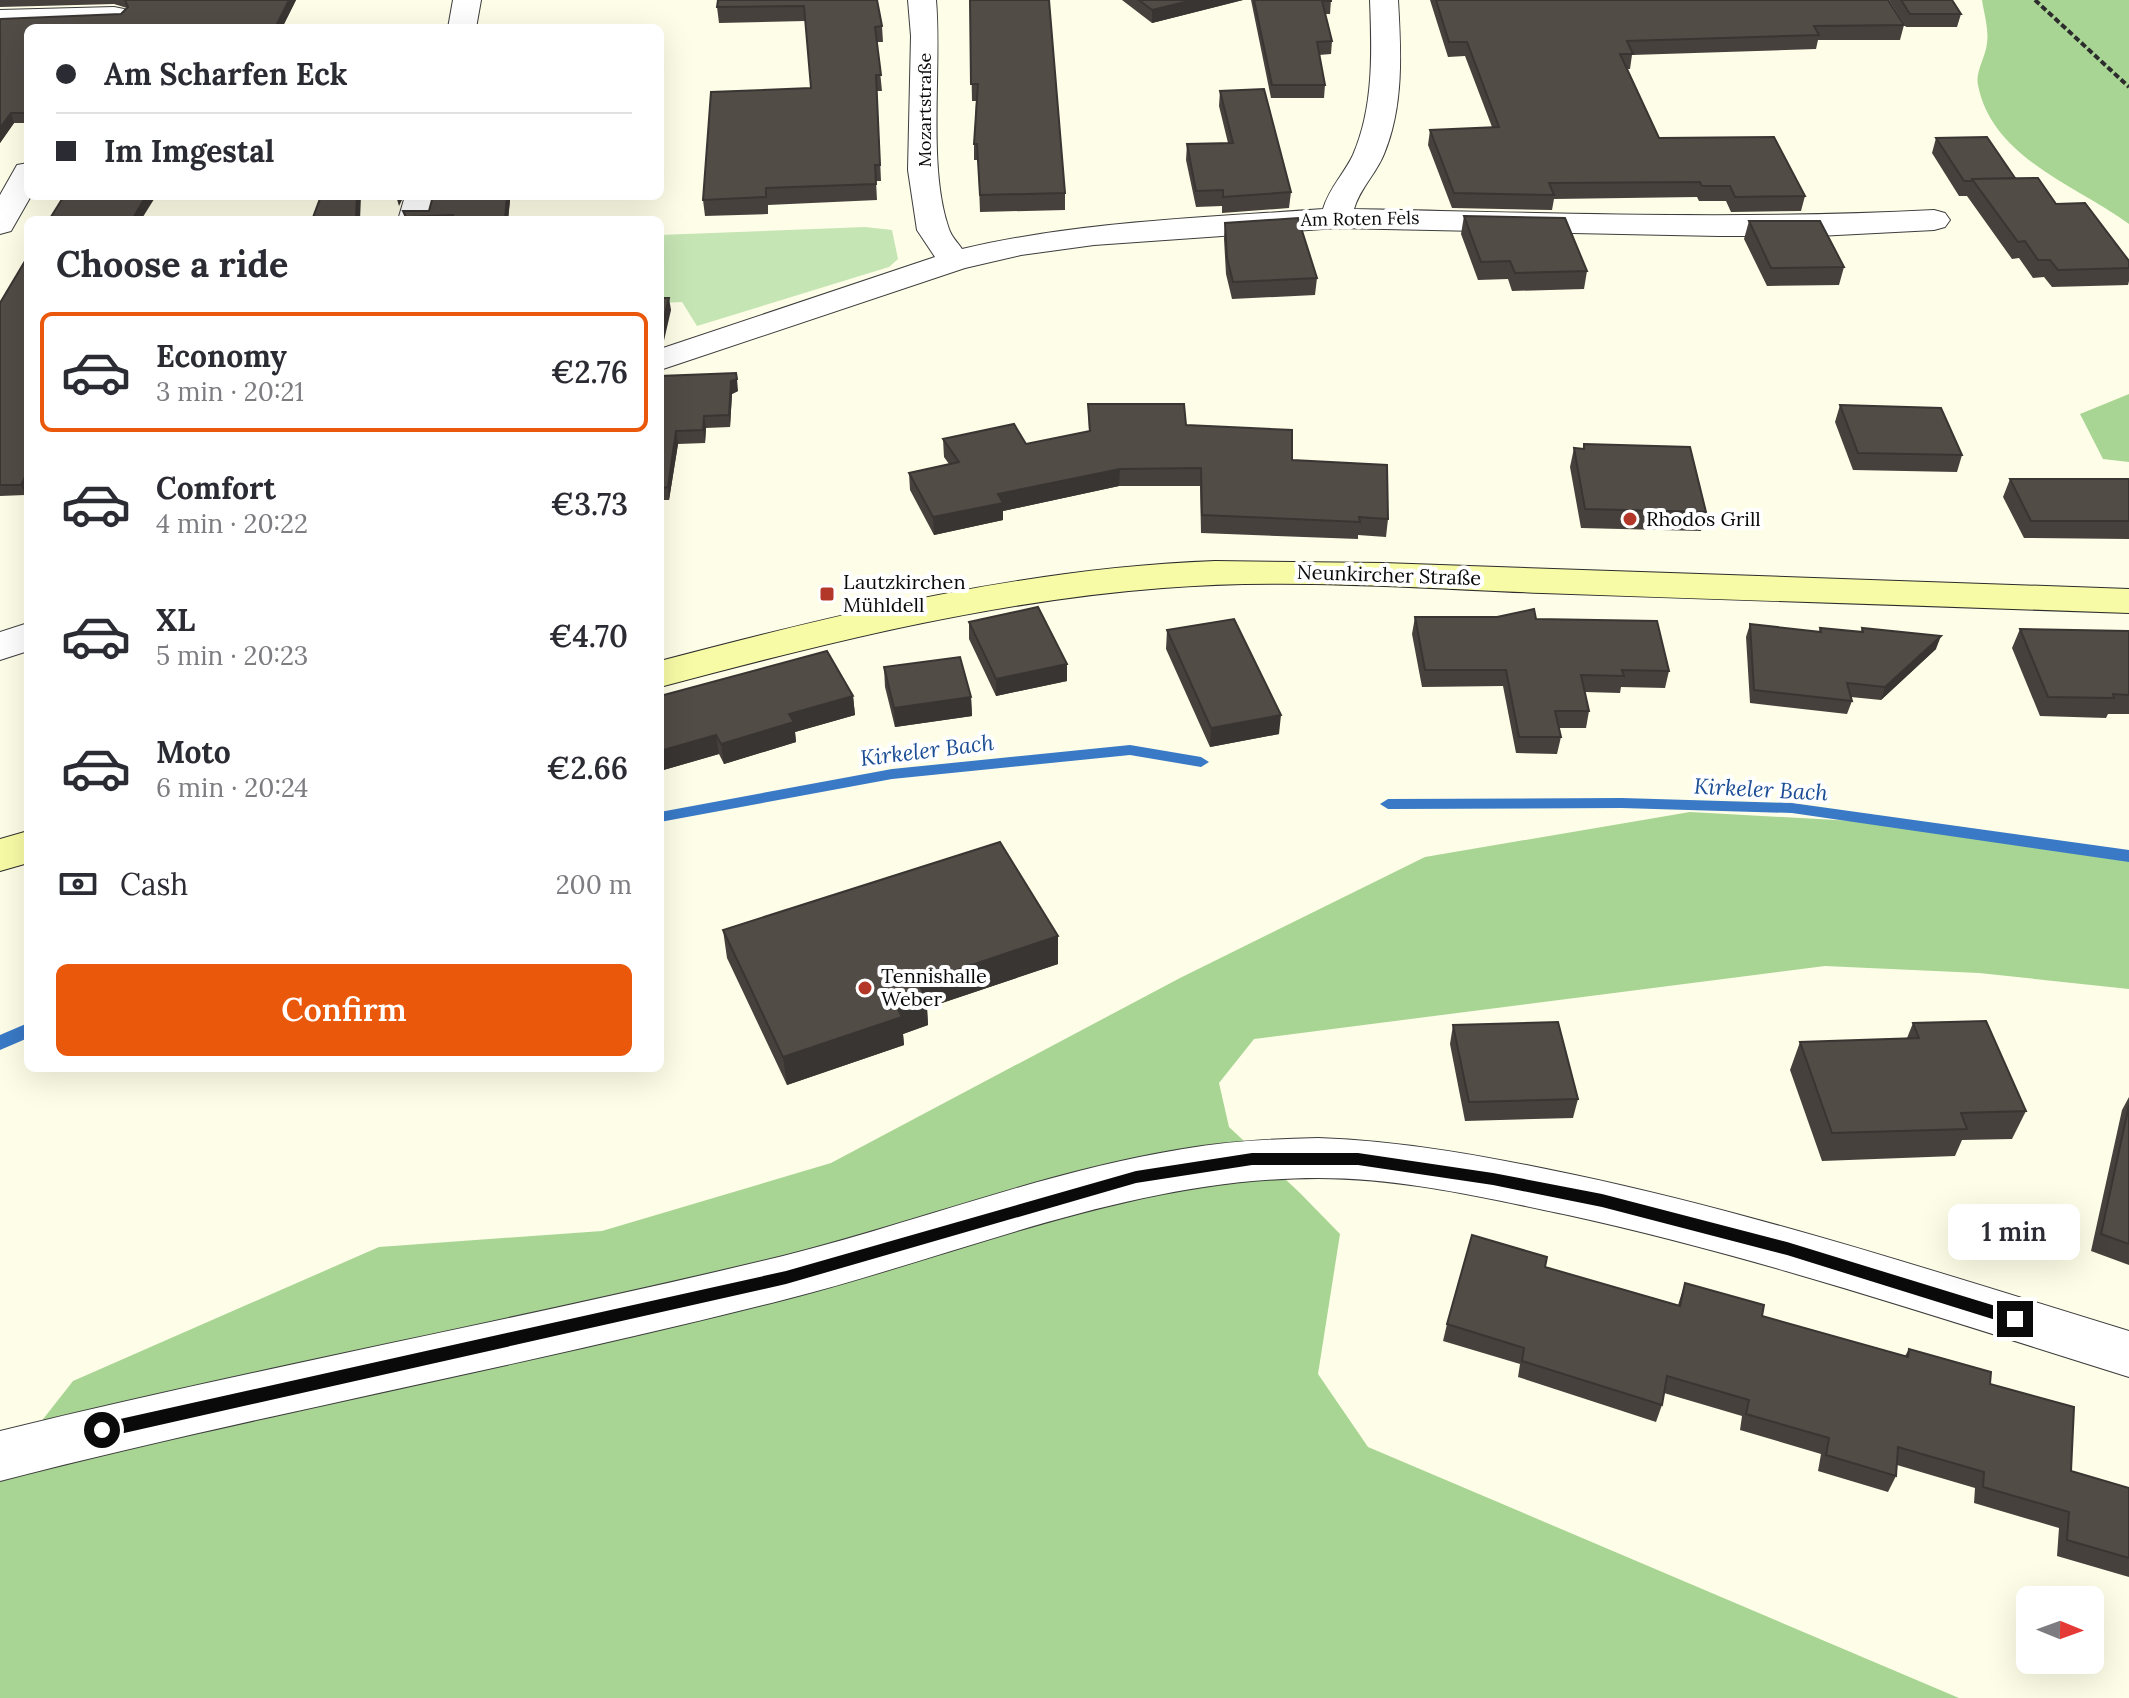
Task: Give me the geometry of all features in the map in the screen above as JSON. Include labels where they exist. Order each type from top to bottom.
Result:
[{"type":"main road","name":"Neunkircher Straße","points":[[664,673],[858,623],[961,602],[1160,576],[1268,572],[2129,601]]},
{"type":"main road","points":[[0,855],[24,848]]},
{"type":"street","points":[[463,24],[467,0]]},
{"type":"street","name":"Mozartstraße","points":[[922,0],[925,36],[923,170],[933,230],[954,261]]},
{"type":"street","points":[[1337,218],[1340,197],[1368,155],[1380,111],[1387,56],[1384,0]]},
{"type":"street","points":[[0,18],[114,14]]},
{"type":"street","points":[[0,224],[24,179]]},
{"type":"street","name":"Am Roten Fels","points":[[664,359],[954,261],[1021,245],[1094,235],[1337,218],[1719,226],[1818,226],[1934,220]]},
{"type":"street","points":[[0,647],[24,638]]},
{"type":"street","points":[[0,1456],[382,1366],[786,1278],[1136,1177],[1252,1159],[1358,1159],[1493,1179],[1602,1201],[1787,1248],[2129,1354]]},
{"type":"path","points":[[2035,0],[2129,87]]},
{"type":"green space","points":[[1982,0],[2129,0],[2129,224],[2039,167],[2000,132],[1986,110],[1978,85],[1987,38]]},
{"type":"green space","points":[[865,227],[892,230],[898,259],[889,267],[697,326],[682,302],[664,303],[664,235]]},
{"type":"green space","points":[[2129,394],[2129,462],[2103,459],[2080,414]]},
{"type":"green space","points":[[1690,812],[1961,827],[2129,855],[2129,989],[1979,973],[1825,966],[1254,1039],[1219,1083],[1229,1127],[1340,1234],[1318,1374],[1368,1447],[1959,1698],[0,1698],[0,1474],[73,1381],[379,1247],[602,1231],[831,1163],[1180,978],[1425,857]]},
{"type":"building","points":[[125,0],[289,0],[277,24],[24,24],[24,113],[11,113],[0,128],[0,19],[121,14],[128,7]]},
{"type":"building","points":[[718,0],[877,0],[882,26],[875,27],[881,75],[876,75],[880,165],[875,165],[876,184],[766,188],[766,197],[703,200],[711,92],[811,88],[804,6],[717,7]]},
{"type":"building","points":[[970,0],[1049,0],[1065,193],[980,195],[977,144],[974,144],[978,84],[971,84]]},
{"type":"building","points":[[1139,0],[1193,0],[1152,10]]},
{"type":"building","points":[[1254,0],[1331,0],[1322,1],[1332,41],[1317,42],[1325,85],[1272,85]]},
{"type":"building","points":[[1436,0],[1888,0],[1904,25],[1814,26],[1819,35],[1627,41],[1633,54],[1620,54],[1659,138],[1774,137],[1805,196],[1735,197],[1730,186],[1702,186],[1700,182],[1549,183],[1554,195],[1454,193],[1430,130],[1499,127],[1467,42],[1449,42]]},
{"type":"building","points":[[1901,0],[1952,0],[1961,14],[1910,14]]},
{"type":"building","points":[[1264,89],[1291,192],[1223,197],[1223,190],[1196,191],[1187,144],[1233,143],[1220,91]]},
{"type":"building","points":[[1987,137],[2015,178],[1964,181],[1936,138]]},
{"type":"building","points":[[2038,178],[2056,204],[2085,203],[2129,261],[2129,268],[2058,270],[2050,260],[2038,260],[2025,241],[2018,242],[1972,179]]},
{"type":"building","points":[[62,200],[144,200],[134,216],[52,216]]},
{"type":"building","points":[[320,200],[357,200],[356,216],[314,216]]},
{"type":"building","points":[[432,200],[507,200],[505,216],[406,216],[403,211],[429,211]]},
{"type":"building","points":[[1464,216],[1565,218],[1587,271],[1515,273],[1510,261],[1481,262]]},
{"type":"building","points":[[1298,218],[1317,278],[1233,282],[1227,258],[1225,223]]},
{"type":"building","points":[[1749,221],[1820,221],[1844,267],[1771,268]]},
{"type":"building","points":[[24,263],[24,479],[21,485],[0,485],[0,303]]},
{"type":"building","points":[[664,298],[669,298],[664,317]]},
{"type":"building","points":[[736,373],[737,379],[731,381],[729,415],[704,416],[703,430],[676,431],[668,487],[664,488],[664,376]]},
{"type":"building","points":[[1088,404],[1184,404],[1186,425],[1292,430],[1292,460],[1387,465],[1388,519],[1359,517],[1360,522],[1202,515],[1201,468],[1120,469],[998,494],[1003,503],[933,517],[909,473],[959,462],[943,439],[1014,424],[1026,444],[1090,431]]},
{"type":"building","points":[[1840,405],[1941,408],[1962,455],[1858,453]]},
{"type":"building","points":[[1584,444],[1690,447],[1706,512],[1585,509],[1574,448],[1584,449]]},
{"type":"building","points":[[2010,479],[2129,479],[2129,521],[2031,521]]},
{"type":"building","points":[[1038,607],[1067,664],[996,679],[969,622]]},
{"type":"building","points":[[1534,609],[1536,619],[1657,621],[1669,671],[1622,670],[1624,676],[1581,675],[1589,711],[1555,711],[1561,737],[1519,737],[1506,670],[1425,670],[1415,617],[1497,617]]},
{"type":"building","points":[[1234,619],[1281,715],[1211,728],[1167,630]]},
{"type":"building","points":[[1750,624],[1821,632],[1820,628],[1863,632],[1862,628],[1941,636],[1885,687],[1847,683],[1852,701],[1754,690]]},
{"type":"building","points":[[2020,629],[2129,631],[2129,695],[2113,694],[2114,698],[2048,697]]},
{"type":"building","points":[[827,651],[853,696],[789,714],[794,722],[721,744],[716,735],[664,750],[664,695]]},
{"type":"building","points":[[960,657],[971,697],[894,708],[884,667]]},
{"type":"building","name":"Tennishalle Weber","points":[[1000,842],[1058,936],[918,983],[926,997],[897,1007],[902,1017],[783,1057],[723,930]]},
{"type":"building","points":[[1986,1021],[2026,1111],[1961,1113],[1967,1129],[1832,1133],[1800,1042],[1919,1038],[1913,1023]]},
{"type":"building","points":[[1558,1022],[1578,1099],[1469,1102],[1453,1025]]},
{"type":"building","points":[[2129,1105],[2129,1244],[2101,1234]]},
{"type":"building","points":[[1472,1235],[1547,1257],[1545,1267],[1680,1306],[1685,1283],[1764,1305],[1762,1316],[1908,1357],[1909,1349],[1991,1372],[1990,1384],[2074,1407],[2071,1471],[2129,1488],[2129,1558],[2067,1540],[2069,1512],[1983,1487],[1984,1472],[1898,1447],[1896,1476],[1826,1455],[1829,1438],[1746,1414],[1749,1400],[1667,1376],[1662,1405],[1522,1361],[1524,1348],[1447,1324]]},
{"type":"waterway","name":"Kirkeler Bach","points":[[664,816],[892,774],[1130,750],[1201,762]]},
{"type":"waterway","name":"Kirkeler Bach","points":[[1388,804],[1622,803],[1792,808],[2129,856]]},
{"type":"waterway","name":"Kirkeler Bach","points":[[0,1043],[24,1032]]},
{"type":"place","name":"Rhodos Grill","points":[[1630,519]]},
{"type":"place","name":"Lautzkirchen Mühldell","points":[[827,594]]},
{"type":"place","name":"Tennishalle Weber","points":[[865,988]]},
{"type":"route","points":[[102,1430],[786,1278],[1136,1177],[1252,1159],[1358,1159],[1493,1179],[1602,1201],[1787,1248],[2015,1319]]}]
